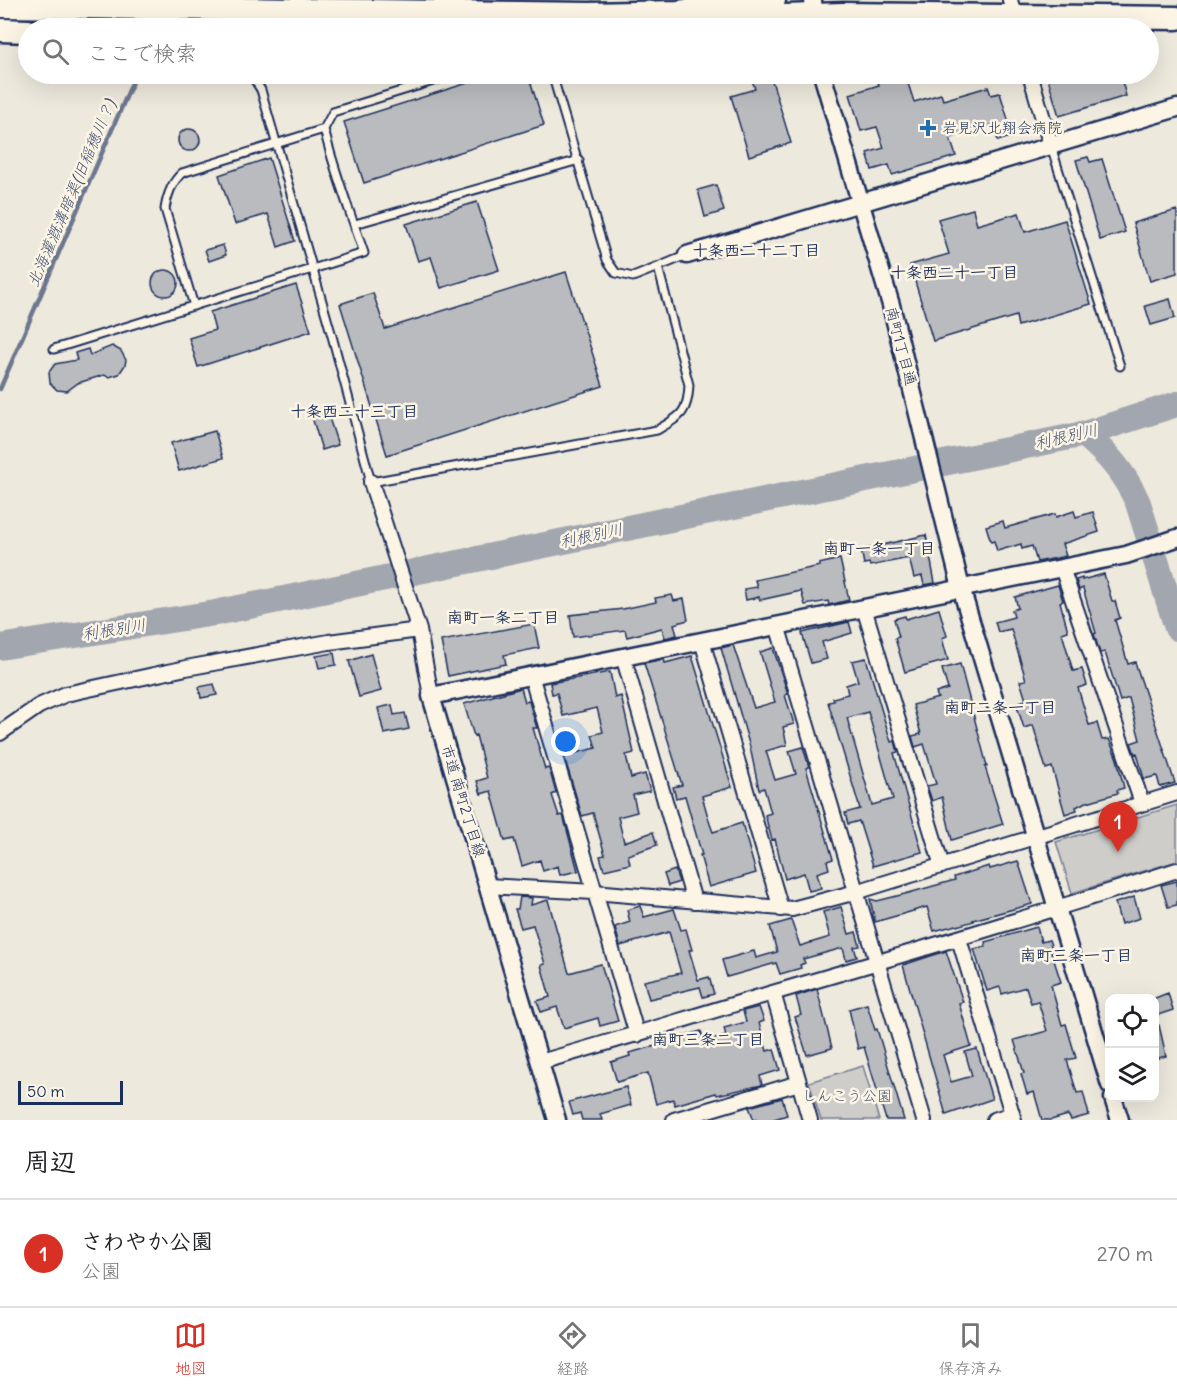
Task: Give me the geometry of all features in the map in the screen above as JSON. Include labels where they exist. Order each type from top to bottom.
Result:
[{"type":"highway","points":[[0,6],[589,14],[678,12],[774,0]]},
{"type":"highway","points":[[995,0],[1013,15],[1177,3]]},
{"type":"highway","points":[[765,18],[814,14],[1177,18]]},
{"type":"highway","points":[[0,30],[18,31]]},
{"type":"street","name":"南町1丁目通","points":[[825,84],[891,305],[961,588],[1105,1068]]},
{"type":"street","points":[[1033,84],[1050,146]]},
{"type":"street","points":[[687,255],[859,201],[1177,108]]},
{"type":"street","name":"市道 南町2丁目線","points":[[371,482],[418,625],[431,696],[557,1120]]},
{"type":"street","points":[[431,696],[1126,555],[1177,538]]},
{"type":"street","points":[[1062,568],[1142,803]]},
{"type":"street","points":[[864,608],[942,866]]},
{"type":"street","points":[[0,733],[39,706],[66,694],[186,668],[418,625]]},
{"type":"street","points":[[777,625],[924,1120]]},
{"type":"street","points":[[702,641],[781,909]]},
{"type":"street","points":[[623,656],[694,901]]},
{"type":"street","points":[[531,675],[637,1035]]},
{"type":"street","points":[[488,886],[594,892],[792,909],[856,892],[1177,793]]},
{"type":"street","points":[[540,1062],[959,939],[1177,870]]},
{"type":"street","points":[[959,939],[1013,1117],[994,1120]]},
{"type":"street","points":[[773,993],[810,1120]]},
{"type":"street","points":[[674,1120],[799,1083]]},
{"type":"street","points":[[1114,1102],[1120,1120]]},
{"type":"lane","points":[[257,84],[261,90],[313,270],[371,482],[657,430],[675,420],[688,404],[688,385],[658,267]]},
{"type":"lane","points":[[54,349],[364,254],[344,191],[333,167],[324,129],[333,112],[424,84]]},
{"type":"lane","points":[[555,84],[608,260],[616,273],[633,277],[687,255]]},
{"type":"lane","points":[[194,306],[165,209],[166,200],[175,179],[182,173],[324,129]]},
{"type":"lane","points":[[1050,146],[1119,366]]},
{"type":"lane","points":[[354,224],[579,160]]},
{"type":"green space","points":[[1177,805],[1177,861],[1072,893],[1056,842]]},
{"type":"green space","name":"しんこう公園","points":[[863,1066],[879,1120],[821,1120],[809,1082]]},
{"type":"building","points":[[464,84],[531,84],[544,125],[364,183],[344,122]]},
{"type":"building","points":[[753,84],[773,84],[791,143],[749,156],[731,96],[755,89]]},
{"type":"building","points":[[908,84],[914,102],[941,94],[943,100],[988,87],[991,95],[1000,93],[1013,136],[998,141],[994,125],[950,138],[956,156],[892,175],[889,165],[872,170],[867,153],[884,148],[877,127],[861,131],[850,94],[879,85]]},
{"type":"building","points":[[1049,84],[1123,84],[1126,96],[1059,116]]},
{"type":"building","points":[[189,129],[197,132],[200,140],[197,148],[189,151],[181,148],[178,140],[181,132]]},
{"type":"building","points":[[1088,157],[1090,162],[1102,159],[1125,232],[1100,240],[1076,160]]},
{"type":"building","points":[[269,158],[295,241],[278,247],[268,214],[235,224],[219,175]]},
{"type":"building","points":[[716,185],[724,211],[705,217],[698,190]]},
{"type":"building","points":[[477,202],[499,270],[441,288],[431,257],[418,261],[406,224]]},
{"type":"building","points":[[973,209],[977,225],[1019,213],[1025,232],[1065,220],[1091,304],[1018,326],[1016,316],[933,341],[910,265],[949,254],[938,219]]},
{"type":"building","points":[[1177,210],[1177,273],[1150,281],[1133,223]]},
{"type":"building","points":[[223,245],[226,255],[209,261],[205,250]]},
{"type":"building","points":[[165,270],[174,274],[178,283],[174,292],[165,296],[156,292],[152,283],[156,274]]},
{"type":"building","points":[[566,272],[603,386],[387,455],[340,304],[373,293],[385,329]]},
{"type":"building","points":[[296,285],[311,331],[198,367],[189,338],[215,330],[210,312]]},
{"type":"building","points":[[1170,299],[1175,318],[1151,325],[1145,306]]},
{"type":"building","points":[[112,346],[121,351],[126,360],[119,374],[109,377],[104,375],[78,383],[67,391],[57,390],[50,383],[49,372],[55,364],[77,360],[75,353],[88,349],[90,355]]},
{"type":"building","points":[[327,412],[338,445],[322,450],[312,417]]},
{"type":"building","points":[[215,431],[223,458],[179,471],[171,443]]},
{"type":"building","points":[[1074,511],[1076,517],[1093,512],[1099,532],[1062,544],[1066,556],[1037,562],[1032,546],[1022,549],[1021,544],[997,551],[994,541],[991,542],[986,526],[1003,521],[1005,528]]},
{"type":"building","points":[[926,535],[935,583],[924,585],[922,576],[914,578],[909,558],[870,566],[869,563],[864,564],[861,550]]},
{"type":"building","points":[[840,559],[849,600],[829,605],[828,601],[805,605],[801,591],[760,600],[759,597],[746,600],[744,589],[757,587],[755,580],[820,566],[819,564]]},
{"type":"building","points":[[1104,574],[1120,618],[1115,620],[1128,664],[1135,662],[1175,783],[1160,787],[1157,776],[1144,779],[1137,753],[1135,754],[1131,743],[1140,740],[1129,698],[1120,701],[1105,652],[1100,653],[1083,588],[1079,590],[1076,580]]},
{"type":"building","points":[[1058,585],[1068,631],[1062,633],[1073,671],[1082,669],[1087,685],[1078,688],[1089,725],[1097,723],[1102,740],[1109,739],[1124,788],[1117,790],[1118,793],[1084,803],[1076,807],[1077,810],[1065,814],[1052,767],[1046,769],[1033,725],[1024,728],[1016,703],[1026,700],[1020,681],[1026,680],[1011,629],[998,632],[995,622],[1014,617],[1012,610],[1018,608],[1015,597]]},
{"type":"building","points":[[672,595],[674,601],[684,599],[688,620],[674,624],[677,635],[665,638],[662,628],[627,637],[625,630],[573,637],[570,615],[623,609],[656,602],[655,598]]},
{"type":"building","points":[[939,609],[947,636],[942,638],[948,660],[905,672],[895,638],[899,637],[894,619],[905,616],[906,619]]},
{"type":"building","points":[[849,622],[852,633],[822,642],[827,659],[811,663],[802,633]]},
{"type":"building","points":[[534,624],[539,648],[504,655],[506,664],[448,676],[441,641]]},
{"type":"building","points":[[733,645],[754,708],[775,702],[760,652],[773,648],[788,694],[785,695],[794,724],[783,727],[787,745],[766,751],[775,780],[796,774],[789,751],[803,747],[809,767],[806,768],[833,859],[827,861],[829,869],[817,873],[821,888],[809,891],[804,873],[785,879],[775,839],[772,840],[765,815],[771,813],[764,788],[759,790],[750,747],[721,648]]},
{"type":"building","points":[[334,653],[336,665],[319,668],[316,656]]},
{"type":"building","points":[[371,654],[381,691],[359,697],[349,661]]},
{"type":"building","points":[[692,656],[732,787],[702,796],[710,824],[713,832],[742,823],[756,873],[709,887],[685,796],[676,798],[673,787],[682,785],[644,663],[664,659],[665,663]]},
{"type":"building","points":[[866,658],[891,742],[895,741],[898,752],[894,753],[922,852],[873,866],[859,821],[848,824],[845,813],[860,809],[828,702],[834,701],[833,698],[848,694],[846,685],[858,681],[852,661]],"holes":[[[868,712],[893,799],[872,805],[847,718]]]},
{"type":"building","points":[[960,664],[987,766],[985,767],[1003,824],[952,840],[942,797],[932,801],[927,786],[936,784],[924,744],[915,747],[912,736],[921,734],[913,705],[938,698],[936,693],[948,689],[942,669]]},
{"type":"building","points":[[610,672],[615,698],[621,696],[634,753],[626,755],[631,778],[645,774],[650,791],[633,795],[637,812],[618,817],[624,842],[653,832],[657,845],[628,855],[630,864],[604,870],[600,856],[605,855],[593,813],[582,816],[564,756],[596,748],[592,735],[603,732],[597,708],[563,716],[557,693],[552,694],[550,683]]},
{"type":"building","points":[[214,684],[217,695],[201,698],[199,687]]},
{"type":"building","points":[[521,688],[525,702],[529,701],[537,728],[533,728],[545,769],[549,768],[556,793],[552,795],[559,816],[563,815],[578,871],[560,875],[558,866],[543,871],[540,860],[522,866],[514,839],[505,841],[491,791],[481,794],[477,781],[487,778],[476,735],[474,736],[464,704]]},
{"type":"building","points":[[392,705],[394,715],[405,713],[409,729],[384,734],[378,708]]},
{"type":"building","points":[[1018,861],[1032,904],[934,931],[927,907],[875,922],[870,899],[877,901],[905,894],[955,880],[954,877],[989,866],[990,869]]},
{"type":"building","points":[[675,870],[679,882],[668,886],[664,874]]},
{"type":"building","points":[[1177,881],[1177,905],[1168,907],[1161,885]]},
{"type":"building","points":[[520,897],[532,898],[531,905],[548,900],[569,973],[601,964],[618,1021],[600,1026],[598,1018],[564,1028],[557,1007],[541,1012],[537,1001],[550,997],[541,965],[545,964],[533,925],[521,928],[515,909],[518,909]]},
{"type":"building","points":[[1134,897],[1140,918],[1121,924],[1115,903]]},
{"type":"building","points":[[640,906],[644,917],[674,909],[681,930],[686,929],[692,950],[689,950],[698,980],[709,977],[714,994],[703,997],[700,987],[649,999],[644,981],[681,973],[669,932],[620,946],[615,927],[630,922],[627,910]]},
{"type":"building","points":[[841,907],[849,934],[856,932],[860,946],[854,947],[857,957],[846,960],[843,948],[803,959],[805,963],[800,965],[801,968],[780,974],[776,963],[727,977],[722,960],[754,951],[756,958],[777,952],[770,926],[791,920],[800,946],[830,937],[823,912]]},
{"type":"building","points":[[1037,927],[1041,942],[1049,940],[1053,951],[1051,951],[1061,982],[1051,985],[1062,1025],[1066,1024],[1076,1058],[1067,1060],[1077,1093],[1083,1092],[1089,1115],[1071,1120],[1068,1115],[1042,1120],[1034,1092],[1027,1094],[1021,1074],[1024,1073],[1014,1040],[1047,1031],[1038,1001],[1031,1003],[1026,987],[1002,994],[1000,987],[987,991],[974,949],[986,946],[985,942]]},
{"type":"building","points":[[946,951],[963,1002],[959,1003],[971,1046],[943,1055],[951,1082],[972,1076],[965,1052],[977,1049],[992,1099],[946,1115],[903,965]]},
{"type":"building","points":[[817,989],[832,1048],[807,1055],[795,1017],[801,1015],[796,996]]},
{"type":"building","points":[[1168,993],[1173,1010],[1159,1015],[1159,996]]},
{"type":"building","points":[[867,1004],[875,1030],[877,1029],[904,1120],[886,1120],[864,1047],[858,1049],[849,1009]]},
{"type":"building","points":[[759,1007],[764,1021],[759,1023],[767,1051],[774,1049],[780,1070],[760,1076],[762,1085],[717,1095],[716,1093],[675,1105],[673,1099],[656,1104],[648,1073],[617,1082],[611,1062],[630,1056],[629,1053],[701,1031],[704,1042],[726,1036],[724,1028],[746,1022],[743,1011]]},
{"type":"building","points":[[1159,1025],[1166,1056],[1159,1058]]},
{"type":"building","points":[[626,1087],[631,1105],[600,1114],[602,1120],[582,1120],[580,1113],[573,1115],[569,1102]]},
{"type":"building","points":[[782,1098],[787,1115],[771,1120],[754,1120],[749,1107]]},
{"type":"waterway","name":"北海灌漑溝暗渠(旧稲穂川？)","points":[[0,389],[132,84]]},
{"type":"waterway","name":"利根別川","points":[[0,647],[215,613],[1084,434],[1177,404]]},
{"type":"waterway","points":[[1084,434],[1115,465],[1138,503],[1177,628]]},
{"type":"place","name":"岩見沢北翔会病院","points":[[928,128]]},
{"type":"place","name":"さわやか公園","points":[[1118,852]]},
{"type":"district","name":"十条西二十二丁目","points":[[756,250]]},
{"type":"district","name":"十条西二十一丁目","points":[[954,272]]},
{"type":"district","name":"十条西二十三丁目","points":[[354,411]]},
{"type":"district","name":"南町一条一丁目","points":[[879,548]]},
{"type":"district","name":"南町一条二丁目","points":[[503,617]]},
{"type":"district","name":"南町二条一丁目","points":[[1000,707]]},
{"type":"district","name":"南町三条一丁目","points":[[1076,955]]},
{"type":"district","name":"南町三条二丁目","points":[[708,1039]]}]
